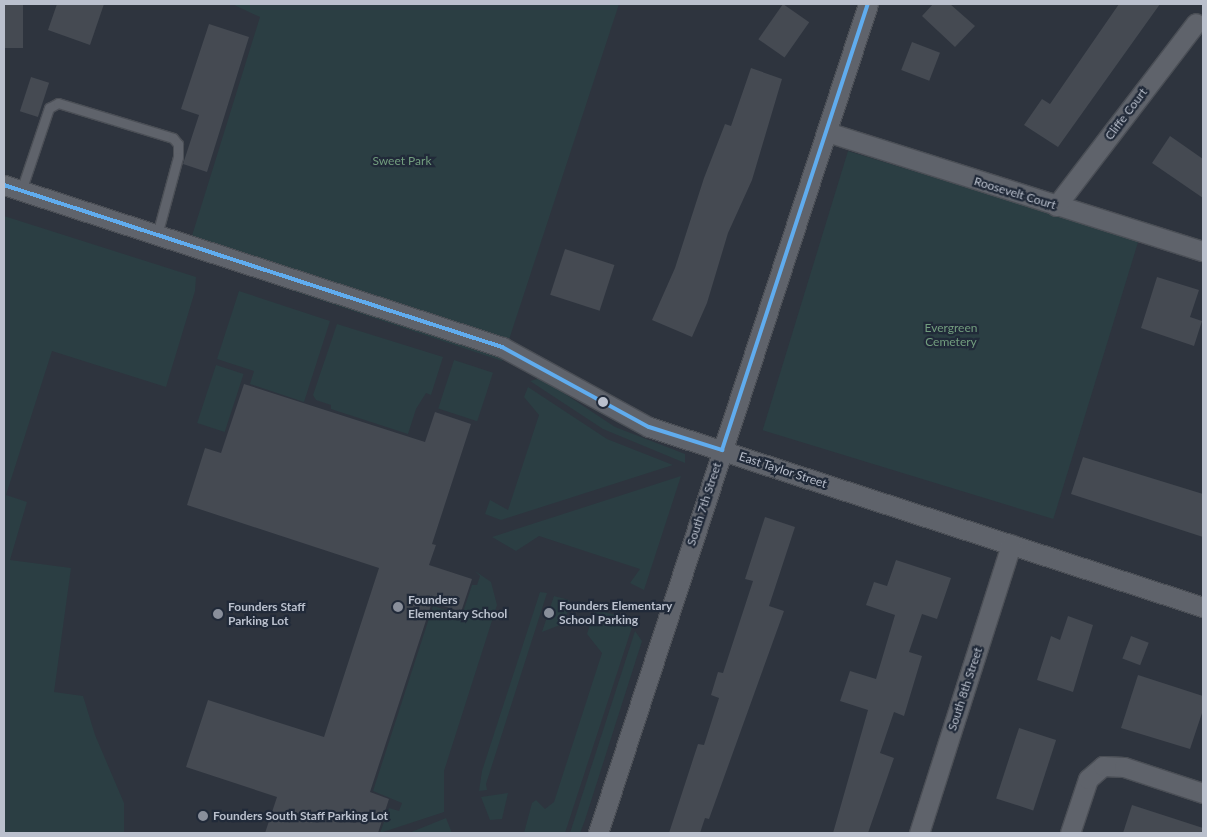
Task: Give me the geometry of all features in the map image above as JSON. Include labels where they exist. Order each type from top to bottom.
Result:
[{"type":"street","name":"South 7th Street","points":[[598,833],[868,4]]},
{"type":"street","name":"Cliffe Court","points":[[1056,206],[1196,23]]},
{"type":"street","name":"Roosevelt Court","points":[[827,132],[1203,251]]},
{"type":"street","name":"East Taylor Street","points":[[12,188],[502,347],[649,427],[1203,607]]},
{"type":"street","name":"South 8th Street","points":[[919,833],[1011,544]]},
{"type":"street","points":[[1070,833],[1084,789],[1095,770],[1113,765],[1203,793]]},
{"type":"lane","points":[[12,188],[49,108],[58,103],[173,138],[178,144],[178,157],[157,235]]},
{"type":"green space","name":"Sweet Park","points":[[232,4],[619,4],[502,361],[186,255],[260,17]]},
{"type":"green space","name":"Evergreen Cemetery","points":[[848,151],[1139,240],[1053,519],[763,430]]},
{"type":"green space","points":[[4,216],[196,277],[195,291],[166,387],[52,351],[6,495],[27,502],[10,560],[71,568],[54,692],[83,696],[95,735],[124,803],[124,833],[4,833]]},
{"type":"green space","points":[[239,291],[330,321],[304,402],[250,384],[254,371],[217,359]]},
{"type":"green space","points":[[337,324],[443,357],[431,395],[426,393],[416,409],[408,434],[331,409],[331,405],[316,400],[313,395]]},
{"type":"green space","points":[[454,360],[493,373],[477,421],[438,409]]},
{"type":"green space","points":[[216,365],[244,374],[225,432],[197,423]]},
{"type":"green space","points":[[541,378],[615,427],[685,454],[685,463],[603,429],[530,381]]},
{"type":"green space","points":[[528,387],[607,439],[673,465],[501,520],[485,514],[490,500],[508,510],[539,415],[524,397]]},
{"type":"green space","points":[[681,476],[644,590],[630,583],[640,569],[539,536],[516,551],[492,537]]},
{"type":"green space","points":[[475,571],[491,582],[497,605],[444,771],[444,812],[380,833],[389,808],[399,811],[402,803],[373,791],[433,606],[462,615],[472,585],[477,585],[480,576]]},
{"type":"green space","points":[[540,592],[547,593],[486,784],[487,790],[479,791],[482,771]]},
{"type":"green space","points":[[554,596],[569,600],[571,607],[560,625],[542,632]]},
{"type":"green space","points":[[595,609],[634,621],[565,833],[524,833],[532,803],[536,800],[545,809],[554,802],[602,653],[587,634]]},
{"type":"green space","points":[[635,631],[642,641],[585,820],[580,833],[570,833]]},
{"type":"green space","points":[[508,793],[502,819],[490,820],[481,797]]},
{"type":"green space","points":[[446,818],[452,833],[409,833]]},
{"type":"building","points":[[4,4],[23,4],[23,48],[4,48]]},
{"type":"building","points":[[57,4],[104,4],[90,45],[48,30]]},
{"type":"building","points":[[783,4],[809,22],[785,58],[758,39]]},
{"type":"building","points":[[933,4],[950,4],[975,26],[955,47],[922,16]]},
{"type":"building","points":[[1119,4],[1160,4],[1058,147],[1024,125],[1042,99],[1050,104]]},
{"type":"building","points":[[209,24],[249,37],[207,172],[183,164],[199,115],[181,109]]},
{"type":"building","points":[[912,42],[940,53],[929,81],[901,70]]},
{"type":"building","points":[[751,68],[782,79],[752,180],[728,233],[707,303],[692,337],[652,320],[675,268],[704,178],[725,124],[731,126]]},
{"type":"building","points":[[31,77],[49,83],[38,117],[20,111]]},
{"type":"building","points":[[1170,136],[1203,159],[1203,198],[1152,163]]},
{"type":"building","points":[[565,249],[614,265],[600,311],[550,295]]},
{"type":"building","points":[[1157,277],[1199,290],[1190,317],[1202,321],[1194,346],[1141,328]]},
{"type":"building","name":"Founders Elementary School","points":[[244,384],[425,442],[435,412],[471,424],[432,544],[436,545],[429,565],[472,579],[461,612],[432,602],[370,792],[389,799],[378,833],[265,833],[277,797],[186,767],[208,700],[324,737],[379,568],[187,505],[205,448],[221,453]]},
{"type":"building","points":[[1083,457],[1203,494],[1203,537],[1071,494]]},
{"type":"building","points":[[765,517],[795,527],[769,606],[784,611],[709,819],[705,818],[700,833],[669,833],[698,744],[704,745],[719,698],[711,695],[718,672],[723,673],[753,581],[745,579]]},
{"type":"building","points":[[896,560],[951,578],[937,619],[922,614],[909,652],[922,656],[904,716],[894,712],[880,753],[894,758],[868,833],[833,833],[868,710],[840,701],[850,671],[876,679],[895,615],[866,605],[874,582],[887,586]]},
{"type":"building","points":[[1068,616],[1093,625],[1073,692],[1037,680],[1051,636],[1060,640]]},
{"type":"building","points":[[1131,636],[1149,643],[1140,665],[1122,658]]},
{"type":"building","points":[[1138,675],[1203,696],[1203,710],[1190,749],[1121,728]]},
{"type":"building","points":[[1019,728],[1056,740],[1033,810],[996,798]]},
{"type":"building","points":[[1132,805],[1203,828],[1203,833],[1123,833]]},
{"type":"transit line","points":[[4,185],[502,347],[649,427],[722,450],[868,4]]},
{"type":"place","name":"Founders Elementary School","points":[[398,607]]},
{"type":"place","name":"Founders Elementary School Parking","points":[[549,613]]},
{"type":"place","name":"Founders Staff Parking Lot","points":[[218,614]]},
{"type":"place","name":"Founders South Staff Parking Lot","points":[[203,816]]}]
